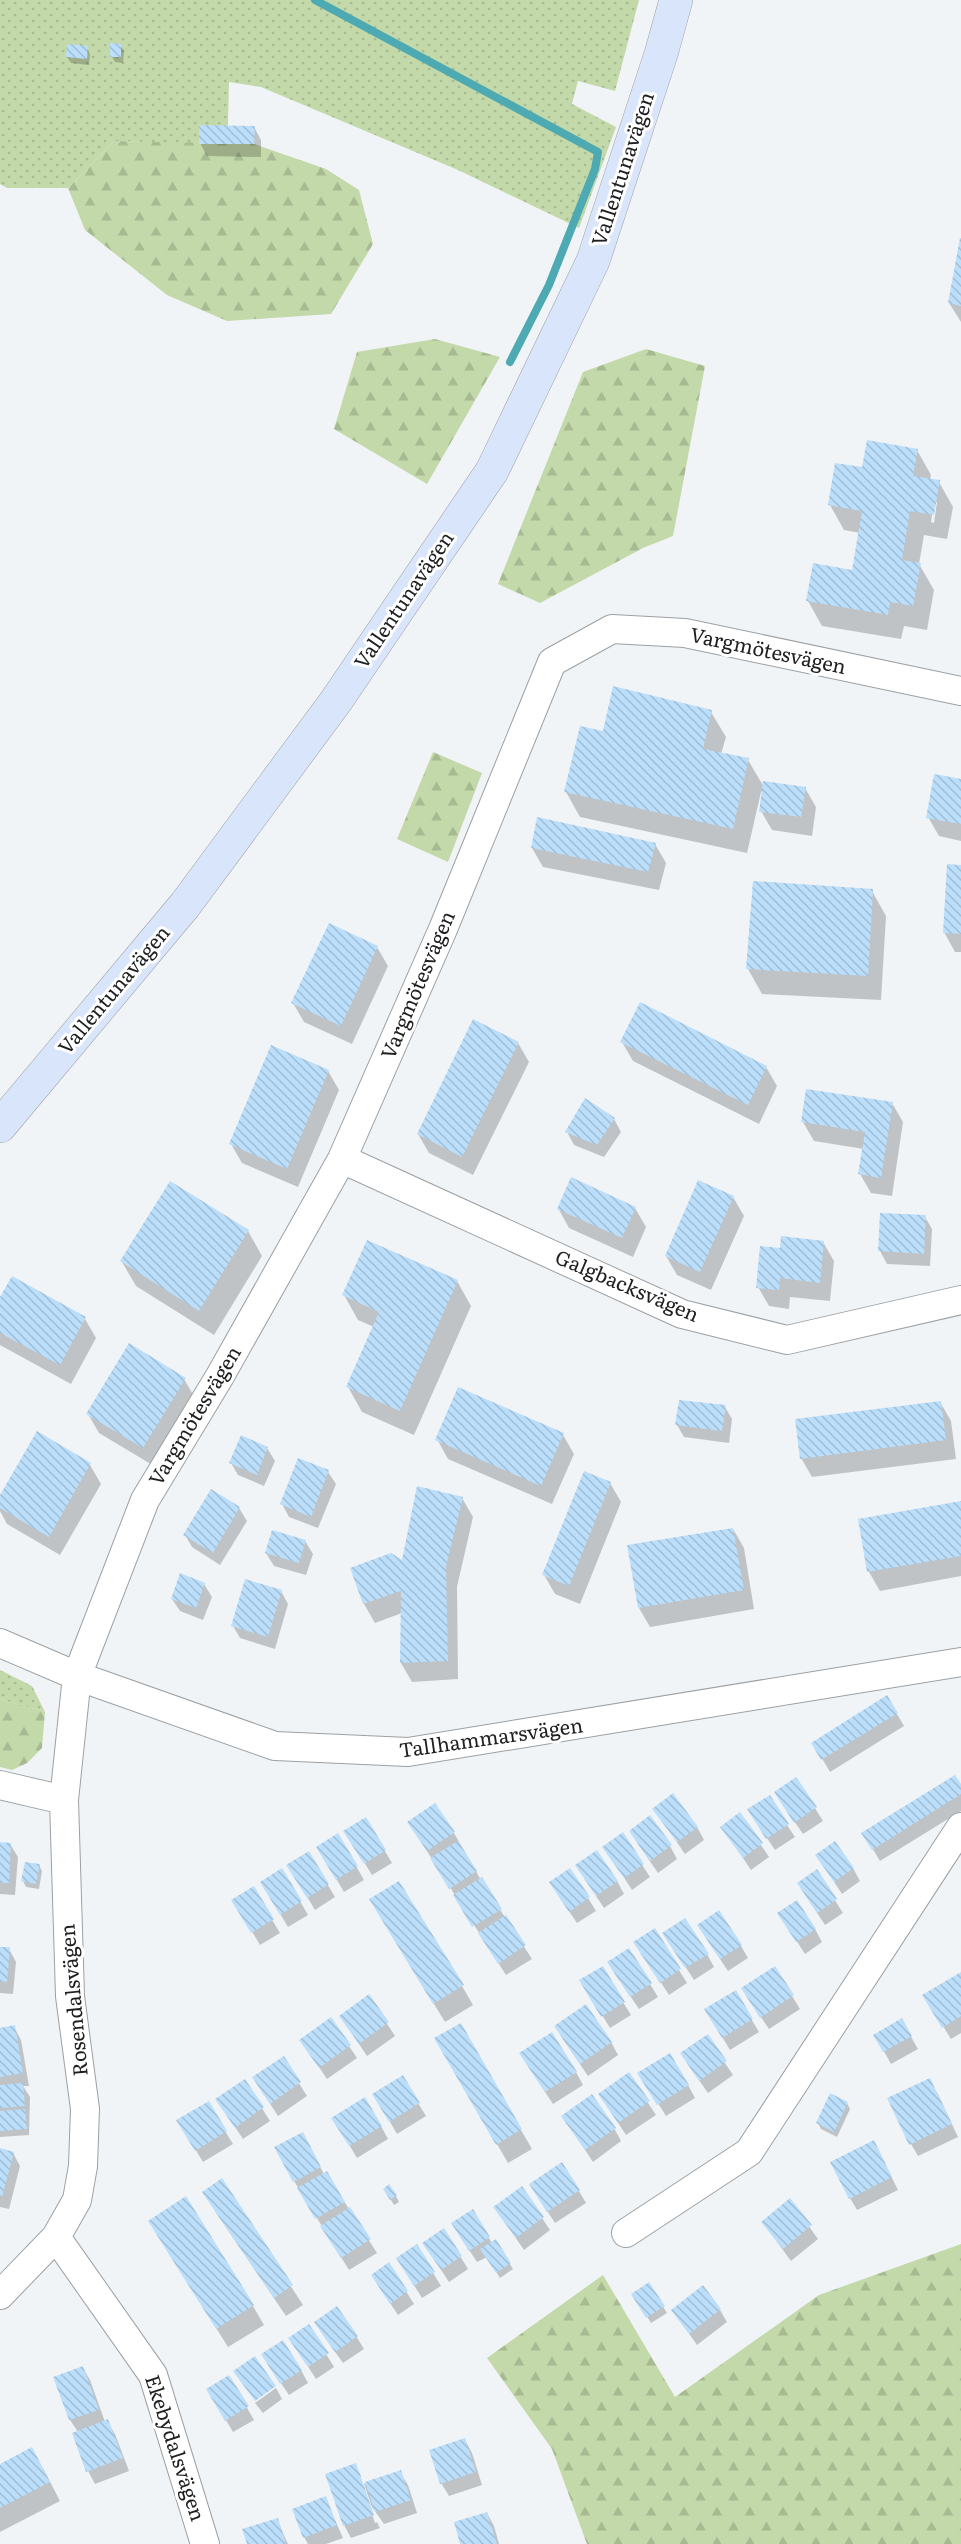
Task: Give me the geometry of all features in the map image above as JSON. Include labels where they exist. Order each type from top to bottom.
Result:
[{"type":"main road","name":"Vallentunavägen","points":[[0,1126],[185,905],[336,701],[492,471],[593,261],[661,54],[676,0]]},
{"type":"street","name":"Vargmötesvägen","points":[[77,1676],[145,1500],[220,1376],[342,1159],[443,929],[552,662],[587,641],[612,630],[685,633],[961,691]]},
{"type":"street","name":"Galgbacksvägen","points":[[342,1159],[682,1314],[787,1340],[961,1300]]},
{"type":"street","name":"Tallhammarsvägen","points":[[0,1643],[77,1676],[275,1746],[408,1752],[960,1663]]},
{"type":"street","name":"Rosendalsvägen","points":[[0,2295],[56,2237],[77,2200],[83,2166],[85,2109],[70,1996],[64,1800],[77,1676]]},
{"type":"street","points":[[0,1785],[64,1800]]},
{"type":"street","points":[[626,2233],[749,2152],[961,1827]]},
{"type":"street","name":"Ekebydalsvägen","points":[[56,2237],[153,2374],[205,2544]]},
{"type":"green space","points":[[0,0],[639,0],[615,91],[578,81],[572,104],[616,127],[579,228],[458,170],[261,87],[229,82],[228,126],[199,126],[199,144],[114,141],[68,188],[7,188],[0,184]]},
{"type":"green space","points":[[114,141],[254,144],[326,169],[359,190],[373,244],[331,314],[227,321],[167,295],[85,230],[68,188]]},
{"type":"green space","points":[[435,339],[500,357],[427,484],[334,429],[357,352]]},
{"type":"green space","points":[[646,349],[705,366],[673,536],[643,548],[540,603],[498,584],[583,372]]},
{"type":"green space","points":[[433,752],[482,773],[448,862],[397,839]]},
{"type":"green space","points":[[0,1670],[32,1686],[45,1712],[0,1699]]},
{"type":"green space","points":[[0,1699],[45,1712],[42,1748],[27,1763],[12,1770],[0,1767]]},
{"type":"green space","points":[[961,2244],[961,2544],[587,2544],[552,2449],[487,2358],[603,2275],[675,2397],[819,2295]]},
{"type":"building","points":[[110,43],[121,44],[121,57],[110,57]]},
{"type":"building","points":[[67,44],[88,46],[87,59],[66,57]]},
{"type":"building","points":[[199,125],[255,126],[254,144],[199,144]]},
{"type":"building","points":[[961,238],[961,306],[948,303]]},
{"type":"building","points":[[867,440],[918,449],[913,476],[940,480],[934,515],[910,511],[902,560],[921,563],[913,606],[890,602],[888,615],[806,601],[813,563],[852,570],[862,511],[828,505],[835,463],[862,467]]},
{"type":"building","points":[[613,686],[712,710],[703,749],[749,758],[733,829],[564,792],[580,726],[603,731]]},
{"type":"building","points":[[934,774],[961,779],[961,824],[926,818]]},
{"type":"building","points":[[763,781],[806,787],[801,817],[759,812]]},
{"type":"building","points":[[537,817],[656,843],[648,872],[531,848]]},
{"type":"building","points":[[947,864],[961,865],[961,934],[943,933]]},
{"type":"building","points":[[753,881],[873,889],[868,976],[746,969]]},
{"type":"building","points":[[329,923],[378,946],[341,1026],[291,1003]]},
{"type":"building","points":[[640,1002],[767,1066],[748,1105],[620,1042]]},
{"type":"building","points":[[473,1019],[519,1042],[462,1157],[417,1134]]},
{"type":"building","points":[[271,1045],[329,1070],[287,1169],[229,1144]]},
{"type":"building","points":[[806,1089],[893,1102],[881,1178],[858,1174],[865,1132],[801,1122]]},
{"type":"building","points":[[585,1098],[615,1118],[597,1145],[565,1132]]},
{"type":"building","points":[[571,1177],[636,1207],[622,1238],[557,1209]]},
{"type":"building","points":[[698,1180],[734,1196],[700,1272],[665,1256]]},
{"type":"building","points":[[170,1181],[249,1230],[199,1311],[120,1261]]},
{"type":"building","points":[[880,1213],[926,1215],[924,1254],[878,1251]]},
{"type":"building","points":[[781,1236],[824,1241],[820,1283],[780,1278],[779,1290],[756,1288],[760,1246],[780,1248]]},
{"type":"building","points":[[367,1240],[458,1280],[400,1411],[346,1387],[379,1312],[342,1295]]},
{"type":"building","points":[[12,1276],[86,1317],[60,1365],[0,1333],[0,1297]]},
{"type":"building","points":[[129,1343],[186,1378],[143,1448],[86,1414]]},
{"type":"building","points":[[458,1387],[564,1433],[541,1486],[435,1440]]},
{"type":"building","points":[[679,1400],[726,1405],[722,1431],[675,1425]]},
{"type":"building","points":[[941,1401],[946,1440],[800,1459],[795,1419]]},
{"type":"building","points":[[37,1431],[91,1463],[49,1537],[0,1508],[0,1495]]},
{"type":"building","points":[[241,1435],[268,1447],[257,1475],[229,1463]]},
{"type":"building","points":[[298,1458],[329,1470],[311,1517],[280,1504]]},
{"type":"building","points":[[584,1471],[611,1482],[569,1586],[542,1575]]},
{"type":"building","points":[[417,1486],[463,1497],[446,1567],[448,1661],[400,1663],[401,1591],[363,1604],[350,1568],[391,1553],[402,1560]]},
{"type":"building","points":[[211,1489],[240,1507],[213,1553],[183,1535]]},
{"type":"building","points":[[961,1501],[961,1556],[867,1572],[858,1519]]},
{"type":"building","points":[[733,1528],[744,1590],[638,1608],[627,1545]]},
{"type":"building","points":[[272,1530],[306,1540],[299,1563],[265,1553]]},
{"type":"building","points":[[180,1573],[205,1583],[196,1608],[171,1599]]},
{"type":"building","points":[[245,1579],[282,1590],[268,1637],[231,1626]]},
{"type":"building","points":[[887,1695],[898,1713],[821,1760],[811,1743]]},
{"type":"building","points":[[955,1775],[961,1784],[961,1794],[872,1850],[861,1833]]},
{"type":"building","points":[[796,1777],[817,1807],[794,1823],[774,1792]]},
{"type":"building","points":[[673,1793],[698,1827],[677,1842],[652,1809]]},
{"type":"building","points":[[770,1795],[789,1824],[766,1839],[747,1809]]},
{"type":"building","points":[[435,1803],[455,1832],[427,1851],[407,1822]]},
{"type":"building","points":[[740,1812],[763,1843],[743,1858],[720,1827]]},
{"type":"building","points":[[650,1815],[672,1845],[650,1861],[629,1831]]},
{"type":"building","points":[[366,1817],[386,1850],[364,1864],[343,1831]]},
{"type":"building","points":[[623,1832],[644,1864],[624,1878],[602,1847]]},
{"type":"building","points":[[338,1833],[358,1866],[336,1880],[316,1847]]},
{"type":"building","points":[[458,1841],[477,1871],[449,1889],[430,1858]]},
{"type":"building","points":[[835,1841],[854,1868],[834,1882],[815,1855]]},
{"type":"building","points":[[0,1842],[11,1843],[9,1883],[0,1883]]},
{"type":"building","points":[[597,1850],[618,1881],[596,1896],[575,1865]]},
{"type":"building","points":[[309,1851],[329,1884],[307,1898],[286,1865]]},
{"type":"building","points":[[25,1862],[40,1864],[36,1884],[21,1881]]},
{"type":"building","points":[[282,1868],[302,1901],[280,1915],[260,1882]]},
{"type":"building","points":[[570,1868],[590,1897],[569,1912],[549,1882]]},
{"type":"building","points":[[817,1869],[837,1899],[817,1913],[797,1883]]},
{"type":"building","points":[[482,1877],[502,1909],[472,1927],[453,1895]]},
{"type":"building","points":[[399,1881],[464,1985],[433,2004],[369,1899]]},
{"type":"building","points":[[254,1886],[274,1919],[251,1933],[231,1900]]},
{"type":"building","points":[[797,1900],[816,1929],[796,1942],[777,1913]]},
{"type":"building","points":[[719,1910],[742,1945],[720,1959],[697,1925]]},
{"type":"building","points":[[506,1915],[526,1945],[498,1964],[478,1933]]},
{"type":"building","points":[[685,1918],[709,1954],[685,1968],[662,1933]]},
{"type":"building","points":[[655,1928],[681,1969],[660,1983],[633,1942]]},
{"type":"building","points":[[0,1947],[10,1947],[7,1982],[0,1981]]},
{"type":"building","points":[[629,1948],[652,1983],[630,1997],[607,1962]]},
{"type":"building","points":[[603,1966],[625,2002],[601,2017],[579,1980]]},
{"type":"building","points":[[775,1966],[794,1995],[760,2018],[741,1988]]},
{"type":"building","points":[[961,1972],[961,2016],[942,2028],[922,1995]]},
{"type":"building","points":[[736,1990],[753,2019],[722,2038],[704,2009]]},
{"type":"building","points":[[369,1994],[389,2022],[359,2044],[339,2016]]},
{"type":"building","points":[[586,2004],[612,2042],[580,2064],[554,2026]]},
{"type":"building","points":[[331,2017],[351,2045],[319,2068],[299,2040]]},
{"type":"building","points":[[902,2018],[912,2036],[883,2052],[873,2035]]},
{"type":"building","points":[[461,2023],[522,2129],[496,2145],[434,2038]]},
{"type":"building","points":[[15,2025],[23,2073],[0,2077],[0,2028]]},
{"type":"building","points":[[552,2032],[577,2072],[545,2092],[519,2053]]},
{"type":"building","points":[[708,2034],[727,2061],[699,2081],[680,2053]]},
{"type":"building","points":[[670,2053],[689,2085],[657,2105],[637,2073]]},
{"type":"building","points":[[284,2056],[301,2082],[270,2104],[252,2077]]},
{"type":"building","points":[[629,2072],[650,2101],[618,2123],[598,2094]]},
{"type":"building","points":[[403,2075],[420,2103],[389,2122],[372,2094]]},
{"type":"building","points":[[930,2078],[952,2124],[909,2145],[887,2098]]},
{"type":"building","points":[[245,2079],[264,2107],[235,2128],[215,2099]]},
{"type":"building","points":[[23,2083],[25,2106],[0,2108],[0,2085]]},
{"type":"building","points":[[830,2093],[848,2102],[834,2132],[816,2123]]},
{"type":"building","points":[[592,2094],[616,2128],[585,2150],[561,2116]]},
{"type":"building","points":[[365,2097],[382,2126],[349,2146],[331,2118]]},
{"type":"building","points":[[209,2101],[227,2131],[195,2151],[176,2120]]},
{"type":"building","points":[[25,2109],[27,2129],[0,2131],[0,2111]]},
{"type":"building","points":[[303,2132],[321,2167],[293,2182],[274,2147]]},
{"type":"building","points":[[874,2140],[892,2177],[849,2199],[830,2162]]},
{"type":"building","points":[[0,2148],[14,2152],[2,2197],[0,2196]]},
{"type":"building","points":[[562,2162],[580,2190],[547,2212],[529,2184]]},
{"type":"building","points":[[327,2171],[345,2202],[315,2219],[297,2188]]},
{"type":"building","points":[[222,2178],[293,2285],[274,2298],[202,2192]]},
{"type":"building","points":[[389,2184],[397,2195],[390,2200],[383,2189]]},
{"type":"building","points":[[522,2186],[544,2217],[516,2238],[493,2207]]},
{"type":"building","points":[[186,2196],[254,2305],[216,2329],[148,2221]]},
{"type":"building","points":[[790,2198],[812,2225],[783,2249],[761,2222]]},
{"type":"building","points":[[350,2207],[371,2239],[341,2258],[320,2226]]},
{"type":"building","points":[[473,2209],[490,2237],[469,2251],[451,2223]]},
{"type":"building","points":[[444,2228],[462,2256],[441,2270],[422,2243]]},
{"type":"building","points":[[496,2239],[511,2263],[496,2273],[480,2249]]},
{"type":"building","points":[[417,2244],[435,2272],[414,2286],[396,2258]]},
{"type":"building","points":[[389,2262],[408,2291],[390,2304],[371,2275]]},
{"type":"building","points":[[649,2282],[665,2306],[646,2318],[631,2294]]},
{"type":"building","points":[[703,2285],[721,2309],[689,2334],[671,2310]]},
{"type":"building","points":[[337,2306],[358,2336],[335,2352],[314,2322]]},
{"type":"building","points":[[309,2324],[329,2353],[308,2367],[288,2338]]},
{"type":"building","points":[[283,2340],[302,2370],[280,2384],[261,2354]]},
{"type":"building","points":[[255,2356],[276,2386],[255,2401],[233,2371]]},
{"type":"building","points":[[83,2366],[99,2410],[69,2420],[53,2377]]},
{"type":"building","points":[[229,2375],[249,2406],[225,2421],[206,2389]]},
{"type":"building","points":[[108,2419],[123,2458],[86,2472],[72,2433]]},
{"type":"building","points":[[465,2438],[476,2472],[440,2484],[429,2450]]},
{"type":"building","points":[[32,2447],[50,2482],[0,2508],[0,2464]]},
{"type":"building","points":[[356,2463],[374,2515],[343,2526],[325,2474]]},
{"type":"building","points":[[401,2470],[411,2500],[375,2512],[365,2482]]},
{"type":"building","points":[[326,2496],[337,2525],[303,2538],[292,2509]]},
{"type":"building","points":[[487,2512],[497,2544],[460,2544],[454,2522]]},
{"type":"building","points":[[278,2518],[286,2544],[247,2544],[242,2529]]},
{"type":"waterway","points":[[315,0],[598,152],[595,169],[549,285],[510,362]]}]
